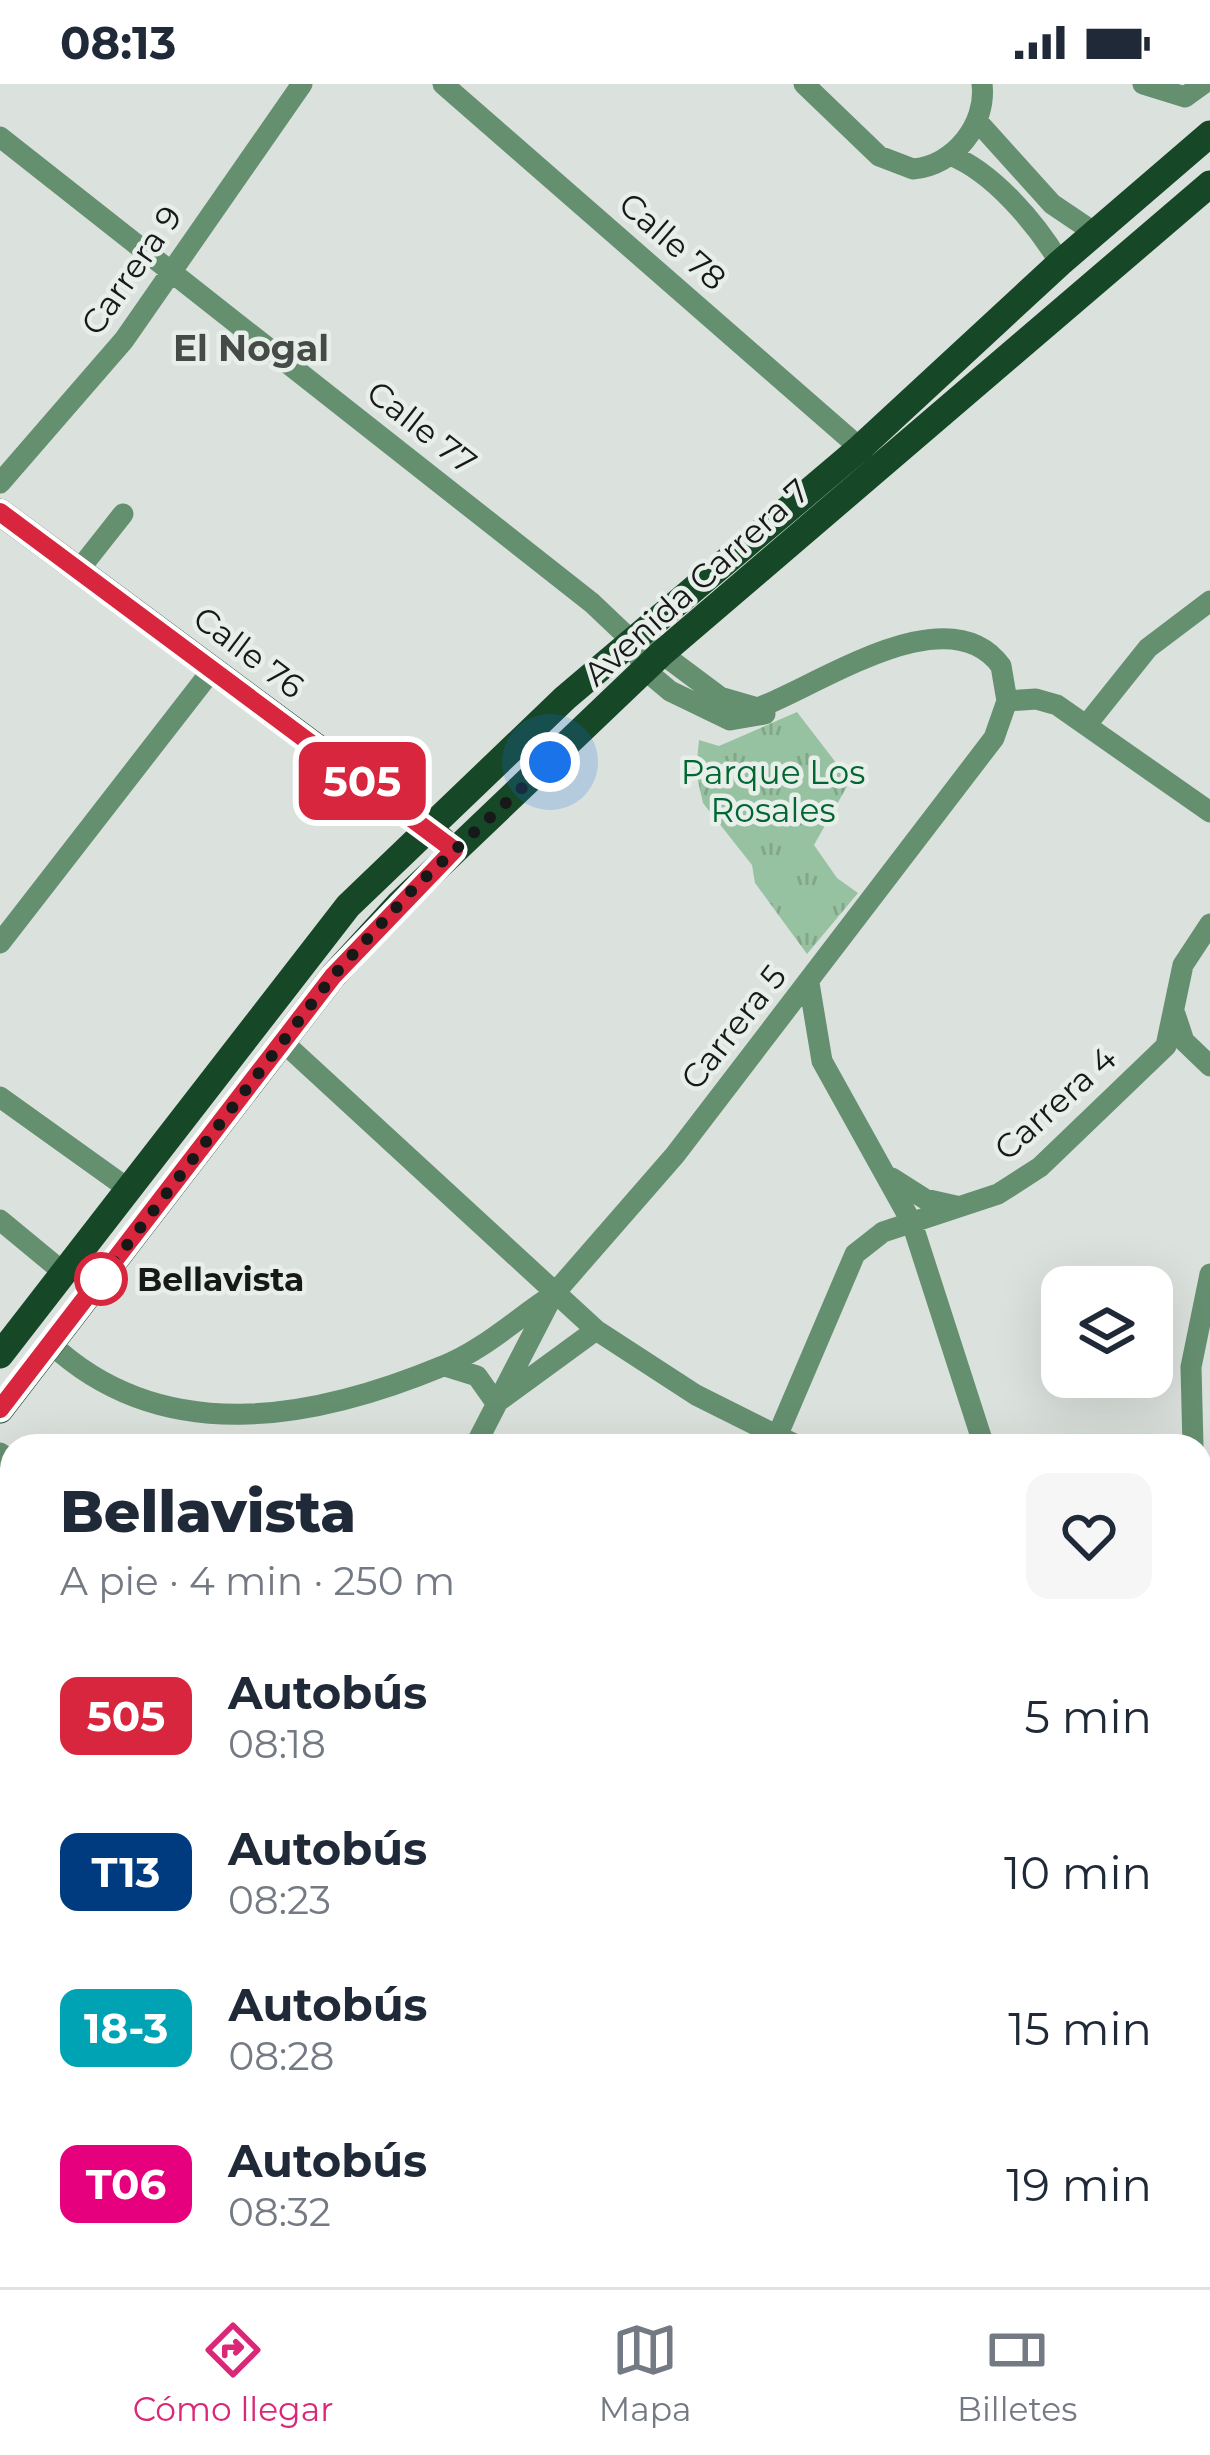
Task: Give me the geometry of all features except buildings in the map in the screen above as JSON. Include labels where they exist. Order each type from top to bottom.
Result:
[{"type":"main road","name":"Avenida Carrera 7","points":[[0,1355],[309,950],[428,830],[631,640],[860,448],[1060,263],[1210,134]]},
{"type":"main road","name":"Avenida Carrera 7","points":[[0,1410],[358,948],[454,850],[653,662],[1210,184]]},
{"type":"main road","name":"Calle 76","points":[[0,512],[454,850]]},
{"type":"street","name":"Carrera 9","points":[[0,483],[96,375],[302,84]]},
{"type":"street","name":"Calle 78","points":[[443,84],[860,448]]},
{"type":"street","points":[[804,84],[878,157],[913,170],[950,155],[978,122],[982,84]]},
{"type":"street","points":[[1143,84],[1185,98],[1204,84]]},
{"type":"street","points":[[978,122],[1052,204],[1095,233]]},
{"type":"street","name":"Calle 77","points":[[0,137],[592,603],[698,708],[730,720],[759,719],[784,698],[880,654],[940,635],[981,646],[1001,666],[1007,701]]},
{"type":"street","points":[[950,155],[988,181],[1041,233],[1060,263]]},
{"type":"street","points":[[78,571],[123,514]]},
{"type":"street","points":[[1088,723],[1148,648],[1210,601]]},
{"type":"street","points":[[0,943],[212,670]]},
{"type":"street","points":[[1007,701],[1045,700],[1088,723],[1210,812]]},
{"type":"street","name":"Carrera 5","points":[[481,1434],[553,1295],[675,1155],[808,983],[994,738],[1007,701]]},
{"type":"street","name":"Carrera 4","points":[[786,1434],[855,1254],[875,1235],[967,1206],[1040,1168],[1159,1054],[1175,1014],[1183,965],[1210,924]]},
{"type":"street","points":[[808,983],[822,1060],[912,1223],[980,1434]]},
{"type":"street","points":[[1175,1014],[1201,1059]]},
{"type":"street","points":[[284,1042],[596,1330],[696,1395],[768,1434]]},
{"type":"street","points":[[1159,1054],[1201,1059]]},
{"type":"street","points":[[0,1096],[128,1188]]},
{"type":"street","points":[[881,1172],[925,1199],[967,1206]]},
{"type":"street","points":[[0,1220],[63,1273]]},
{"type":"street","points":[[1192,1434],[1191,1367],[1210,1274]]},
{"type":"street","points":[[51,1344],[92,1377],[130,1397],[174,1409],[239,1416],[320,1409],[445,1366],[553,1295]]},
{"type":"street","points":[[445,1366],[477,1376],[496,1403],[596,1330]]},
{"type":"green space","name":"Parque Los Rosales","points":[[797,712],[850,781],[814,845],[837,878],[858,893],[807,954],[755,883],[752,865],[703,803],[696,772],[699,740],[719,746]]},
{"type":"bus line","name":"505","points":[[0,512],[454,850],[333,976],[0,1409]]},
{"type":"place","name":"Bellavista","points":[[101,1279]]},
{"type":"district","name":"El Nogal","points":[[251,348]]},
{"type":"route","points":[[101,1279],[333,976],[416,886],[550,762]]}]
